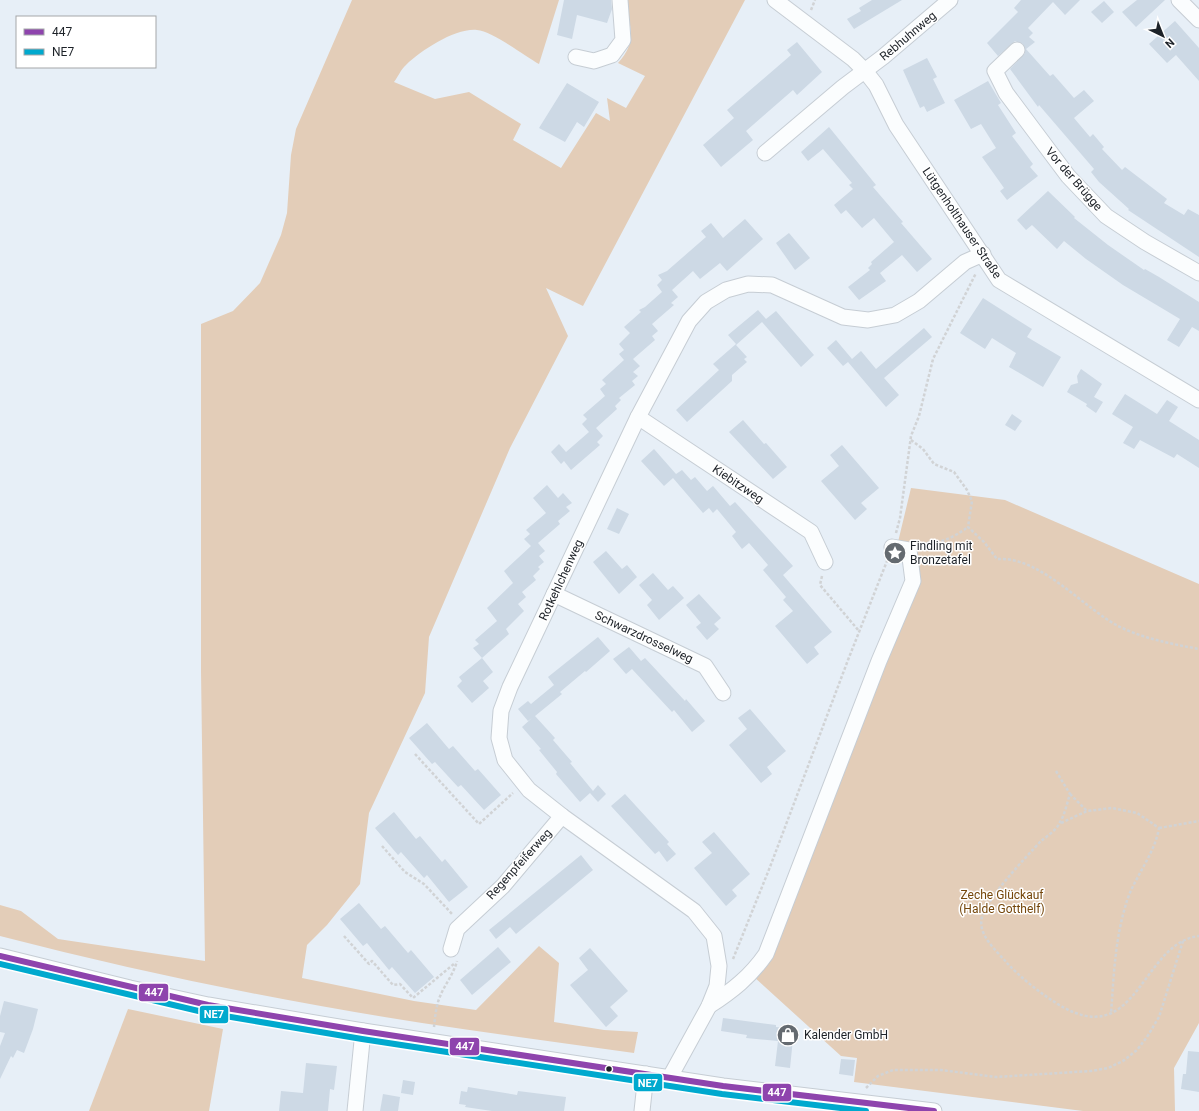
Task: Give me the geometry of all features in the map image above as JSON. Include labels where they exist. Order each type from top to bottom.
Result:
[{"type":"street","points":[[576,57],[594,61],[612,55],[623,40],[620,0]]},
{"type":"street","name":"Lütgenholthauser Straße","points":[[775,0],[786,6],[853,58],[865,71],[876,85],[896,124],[999,280],[1197,395]]},
{"type":"street","name":"Rebhuhnweg","points":[[865,71],[950,0]]},
{"type":"street","points":[[1179,0],[1199,20]]},
{"type":"street","name":"Vor der Brügge","points":[[1017,50],[995,71],[1006,93],[1068,176],[1106,216],[1145,242],[1199,273]]},
{"type":"street","points":[[765,153],[843,87],[865,71]]},
{"type":"street","name":"Rotkehlchenweg","points":[[670,1077],[709,1006],[717,986],[719,966],[714,936],[694,911],[562,816],[529,790],[504,760],[499,738],[501,711],[510,687],[638,417],[688,321],[706,302],[726,290],[748,284],[772,285],[843,316],[868,320],[895,315],[919,301],[965,262],[983,254]]},
{"type":"street","name":"Kiebitzweg","points":[[638,417],[811,532],[825,562]]},
{"type":"street","points":[[709,1006],[738,986],[756,969],[766,954],[880,661],[913,581],[909,550],[892,547]]},
{"type":"street","name":"Schwarzdrosselweg","points":[[554,594],[705,666],[723,693]]},
{"type":"street","name":"Regenpfeiferweg","points":[[454,955],[456,928],[503,886],[562,816]]},
{"type":"street","points":[[0,956],[130,988],[208,1005],[363,1031],[723,1086],[934,1111]]},
{"type":"street","points":[[355,1111],[363,1031]]},
{"type":"street","points":[[642,1111],[646,1074]]},
{"type":"path","points":[[730,963],[770,867],[892,547],[900,518],[911,440],[933,360],[964,301],[983,254]]},
{"type":"path","points":[[911,440],[923,449],[934,464],[954,472],[967,490],[972,501],[968,527]]},
{"type":"path","points":[[909,550],[928,542],[939,542],[968,527]]},
{"type":"path","points":[[968,527],[984,542],[997,559],[1007,559],[1027,566],[1063,584],[1120,627],[1162,642],[1199,649]]},
{"type":"path","points":[[825,562],[820,585],[859,631]]},
{"type":"path","points":[[416,754],[479,824],[524,784]]},
{"type":"path","points":[[1056,771],[1070,794],[1087,811]]},
{"type":"path","points":[[1060,824],[1070,794]]},
{"type":"path","points":[[1199,821],[1159,828],[1137,813],[1112,808],[1087,811],[1060,824],[1040,842],[991,898],[981,918],[983,935],[1013,969],[1045,995],[1070,1011],[1090,1017],[1111,1014],[1136,994],[1167,951],[1183,941],[1199,936]]},
{"type":"path","points":[[1111,1014],[1116,944],[1119,925],[1130,894],[1157,838],[1159,828]]},
{"type":"path","points":[[382,846],[405,872],[424,884],[449,910]]},
{"type":"path","points":[[344,936],[369,964],[372,961],[393,985],[400,984],[413,998],[454,955]]},
{"type":"path","points":[[853,1101],[878,1076],[893,1070],[941,1070],[996,1077],[1091,1071],[1108,1068],[1123,1061],[1137,1050],[1159,1017],[1183,941]]},
{"type":"path","points":[[435,1022],[439,999],[450,977],[454,974],[454,955]]},
{"type":"green space","points":[[352,0],[559,0],[539,64],[508,44],[483,31],[468,30],[449,36],[421,53],[404,67],[394,82],[435,99],[469,92],[521,124],[513,140],[561,168],[596,113],[610,121],[607,98],[626,108],[645,76],[618,63],[628,48],[631,33],[625,0],[745,0],[583,306],[546,288],[568,336],[510,448],[429,637],[425,693],[369,813],[360,884],[327,925],[307,945],[302,978],[414,1001],[476,1010],[539,946],[559,963],[554,1022],[604,1030],[638,1032],[634,1053],[449,1027],[316,1005],[157,974],[0,936],[0,905],[21,911],[58,939],[205,961],[201,671],[201,324],[233,311],[260,283],[281,235],[287,213],[291,155],[296,129]]},
{"type":"green space","name":"Zeche Glückauf (Halde Gotthelf)","points":[[911,488],[1005,500],[1199,584],[1199,1023],[1174,1068],[1175,1111],[1083,1111],[854,1082],[857,1058],[841,1056],[754,977],[918,581],[898,542]]},
{"type":"green space","points":[[128,1009],[223,1029],[209,1111],[89,1111]]},
{"type":"building","points":[[564,0],[611,0],[612,9],[607,23],[577,15],[572,39],[557,35]]},
{"type":"building","points":[[872,0],[902,0],[854,29],[847,19],[861,11],[859,8]]},
{"type":"building","points":[[1021,0],[1080,0],[1065,15],[1053,2],[1028,28],[1033,33],[1029,37],[1035,42],[1026,49],[1050,76],[1053,74],[1074,98],[1084,90],[1094,101],[1074,118],[1090,137],[1093,134],[1104,147],[1102,149],[1122,170],[1125,167],[1167,199],[1164,203],[1184,215],[1188,209],[1199,215],[1199,257],[1128,210],[1129,209],[1099,182],[1091,172],[1094,169],[1039,105],[1038,107],[1010,69],[1025,53],[1023,44],[1015,41],[998,56],[987,43],[1018,12],[1014,8]]},
{"type":"building","points":[[1137,0],[1165,0],[1136,27],[1122,12]]},
{"type":"building","points":[[1104,1],[1114,12],[1102,23],[1091,12]]},
{"type":"building","points":[[1175,21],[1199,48],[1199,81],[1176,55],[1167,63],[1149,44]]},
{"type":"building","points":[[797,42],[822,72],[797,95],[793,90],[746,131],[753,140],[721,167],[703,145],[734,118],[727,110],[791,55],[787,50]]},
{"type":"building","points":[[927,58],[937,77],[933,79],[945,103],[927,112],[924,106],[920,108],[903,70]]},
{"type":"building","points":[[988,81],[1001,103],[998,105],[1016,133],[1012,136],[1033,164],[1030,167],[1038,176],[1007,200],[1000,191],[1004,188],[982,157],[996,148],[981,124],[971,129],[954,100]]},
{"type":"building","points":[[567,83],[599,102],[584,127],[577,122],[565,142],[539,128]]},
{"type":"building","points":[[829,127],[876,185],[873,187],[903,222],[901,223],[932,259],[917,272],[902,255],[880,273],[886,281],[859,300],[848,287],[870,270],[868,268],[872,264],[871,262],[894,242],[874,218],[862,228],[846,210],[841,214],[834,205],[853,189],[849,185],[852,183],[823,149],[808,161],[801,152]]},
{"type":"building","points":[[1048,191],[1075,217],[1074,218],[1108,245],[1144,270],[1145,269],[1159,277],[1199,302],[1199,331],[1192,327],[1179,347],[1167,340],[1180,319],[1123,285],[1086,259],[1064,241],[1057,249],[1032,225],[1026,230],[1017,220]]},
{"type":"building","points":[[745,219],[763,239],[727,271],[720,263],[700,279],[693,271],[672,290],[678,297],[671,303],[674,305],[652,324],[658,331],[652,336],[655,340],[633,359],[640,366],[633,372],[638,376],[632,381],[635,385],[619,398],[621,400],[615,406],[617,409],[596,428],[603,436],[597,442],[600,445],[571,470],[564,461],[561,464],[551,452],[559,444],[566,452],[589,432],[582,424],[587,419],[583,415],[605,396],[600,389],[606,384],[602,380],[624,360],[619,354],[624,350],[619,344],[630,333],[624,327],[641,312],[639,310],[645,307],[662,292],[657,285],[662,280],[658,275],[667,271],[706,237],[701,231],[711,223],[723,238]]},
{"type":"building","points":[[789,233],[810,258],[795,270],[776,243]]},
{"type":"building","points":[[983,298],[1032,329],[1027,337],[1061,357],[1043,387],[1009,367],[1016,353],[992,338],[985,349],[960,333]]},
{"type":"building","points":[[758,310],[766,319],[776,311],[814,355],[801,367],[762,322],[736,345],[747,357],[744,359],[747,362],[732,375],[732,381],[687,422],[676,410],[719,370],[713,364],[736,344],[728,335]]},
{"type":"building","points":[[924,328],[932,337],[884,378],[899,395],[886,407],[848,362],[843,366],[827,348],[836,340],[852,359],[861,351],[876,369]]},
{"type":"building","points":[[1081,369],[1102,384],[1094,397],[1103,402],[1096,413],[1086,406],[1087,404],[1067,392],[1071,385],[1078,383],[1077,376]]},
{"type":"building","points":[[1125,394],[1157,414],[1167,400],[1178,407],[1169,421],[1199,440],[1199,468],[1177,454],[1174,458],[1140,440],[1134,449],[1123,443],[1133,427],[1112,414]]},
{"type":"building","points":[[1012,414],[1022,421],[1015,431],[1005,425]]},
{"type":"building","points":[[743,420],[787,467],[773,479],[729,432]]},
{"type":"building","points":[[842,445],[879,488],[861,503],[867,509],[855,520],[821,481],[839,466],[830,455]]},
{"type":"building","points":[[654,449],[676,474],[682,470],[691,480],[695,477],[707,491],[713,486],[730,506],[735,502],[793,566],[783,575],[832,632],[814,647],[819,654],[807,664],[775,626],[793,611],[783,600],[786,597],[763,570],[768,565],[749,543],[742,549],[732,536],[736,532],[717,509],[713,513],[709,508],[703,513],[673,478],[664,486],[641,461]]},
{"type":"building","points":[[547,485],[558,498],[563,493],[572,503],[566,507],[570,511],[558,521],[560,524],[538,543],[545,551],[539,556],[544,562],[538,567],[540,569],[533,576],[536,580],[522,592],[526,597],[518,604],[524,611],[506,629],[509,634],[482,658],[473,648],[479,644],[475,640],[497,621],[487,608],[513,583],[504,571],[531,546],[524,539],[530,534],[526,530],[546,513],[533,498]]},
{"type":"building","points":[[617,508],[629,514],[619,534],[607,529]]},
{"type":"building","points":[[606,551],[622,569],[627,565],[637,577],[619,594],[593,562]]},
{"type":"building","points":[[653,573],[668,590],[673,586],[684,598],[659,620],[647,605],[652,600],[639,585]]},
{"type":"building","points":[[699,594],[721,618],[714,624],[719,629],[707,640],[696,627],[701,623],[686,605]]},
{"type":"building","points":[[598,637],[610,651],[560,692],[562,694],[535,716],[555,738],[553,740],[572,762],[570,763],[593,791],[598,785],[606,794],[598,802],[590,793],[580,802],[556,774],[557,772],[539,750],[541,749],[522,727],[532,718],[528,721],[518,709],[528,701],[531,704],[554,685],[548,677]]},
{"type":"building","points":[[629,647],[641,661],[645,658],[685,701],[686,699],[705,721],[692,732],[674,710],[672,712],[632,669],[626,674],[613,659]]},
{"type":"building","points":[[482,658],[493,672],[483,681],[489,688],[472,703],[457,686],[462,681],[459,677]]},
{"type":"building","points":[[750,709],[786,751],[767,767],[772,774],[761,783],[729,745],[747,729],[738,718]]},
{"type":"building","points":[[427,723],[449,749],[453,746],[475,771],[478,769],[501,795],[484,810],[461,785],[458,787],[435,762],[432,764],[409,738]]},
{"type":"building","points":[[625,794],[669,842],[667,844],[676,854],[667,862],[659,851],[655,854],[611,806]]},
{"type":"building","points":[[394,812],[416,839],[420,836],[442,862],[445,859],[468,887],[449,902],[427,875],[424,878],[401,852],[398,855],[375,828]]},
{"type":"building","points":[[714,832],[750,874],[732,890],[737,896],[726,906],[694,868],[712,853],[702,842]]},
{"type":"building","points":[[581,855],[593,870],[516,934],[510,927],[496,939],[489,930]]},
{"type":"building","points":[[359,903],[381,929],[385,926],[408,953],[411,950],[434,977],[415,993],[392,967],[389,970],[367,943],[363,946],[340,919]]},
{"type":"building","points":[[498,947],[511,962],[472,995],[460,980]]},
{"type":"building","points":[[590,948],[628,991],[610,1007],[618,1016],[606,1027],[570,985],[588,970],[579,958]]},
{"type":"building","points":[[4,1001],[38,1009],[33,1029],[24,1053],[17,1050],[13,1058],[11,1056],[0,1079],[0,1046],[5,1033],[0,1032],[0,1016]]},
{"type":"building","points":[[723,1018],[794,1029],[790,1068],[775,1066],[778,1041],[746,1038],[747,1035],[721,1031]]},
{"type":"building","points":[[1188,1051],[1199,1052],[1199,1092],[1181,1089],[1183,1074],[1186,1074]]},
{"type":"building","points":[[841,1059],[855,1060],[853,1076],[839,1074]]},
{"type":"building","points":[[306,1063],[337,1066],[334,1090],[330,1089],[328,1111],[279,1111],[281,1091],[303,1093]]},
{"type":"building","points":[[403,1080],[415,1082],[413,1095],[401,1093]]},
{"type":"building","points":[[468,1087],[517,1095],[518,1091],[566,1097],[564,1111],[492,1111],[465,1107],[466,1105],[459,1104],[461,1091],[467,1092]]},
{"type":"building","points":[[383,1094],[400,1097],[398,1111],[380,1111]]},
{"type":"transit line","name":"447","points":[[0,956],[208,1005],[363,1031],[723,1086],[934,1111]]},
{"type":"transit line","name":"NE7","points":[[0,964],[207,1013],[362,1039],[722,1094],[866,1111]]},
{"type":"place","name":"Findling mit Bronzetafel","points":[[895,553]]},
{"type":"place","name":"Kalender GmbH","points":[[788,1035]]}]
